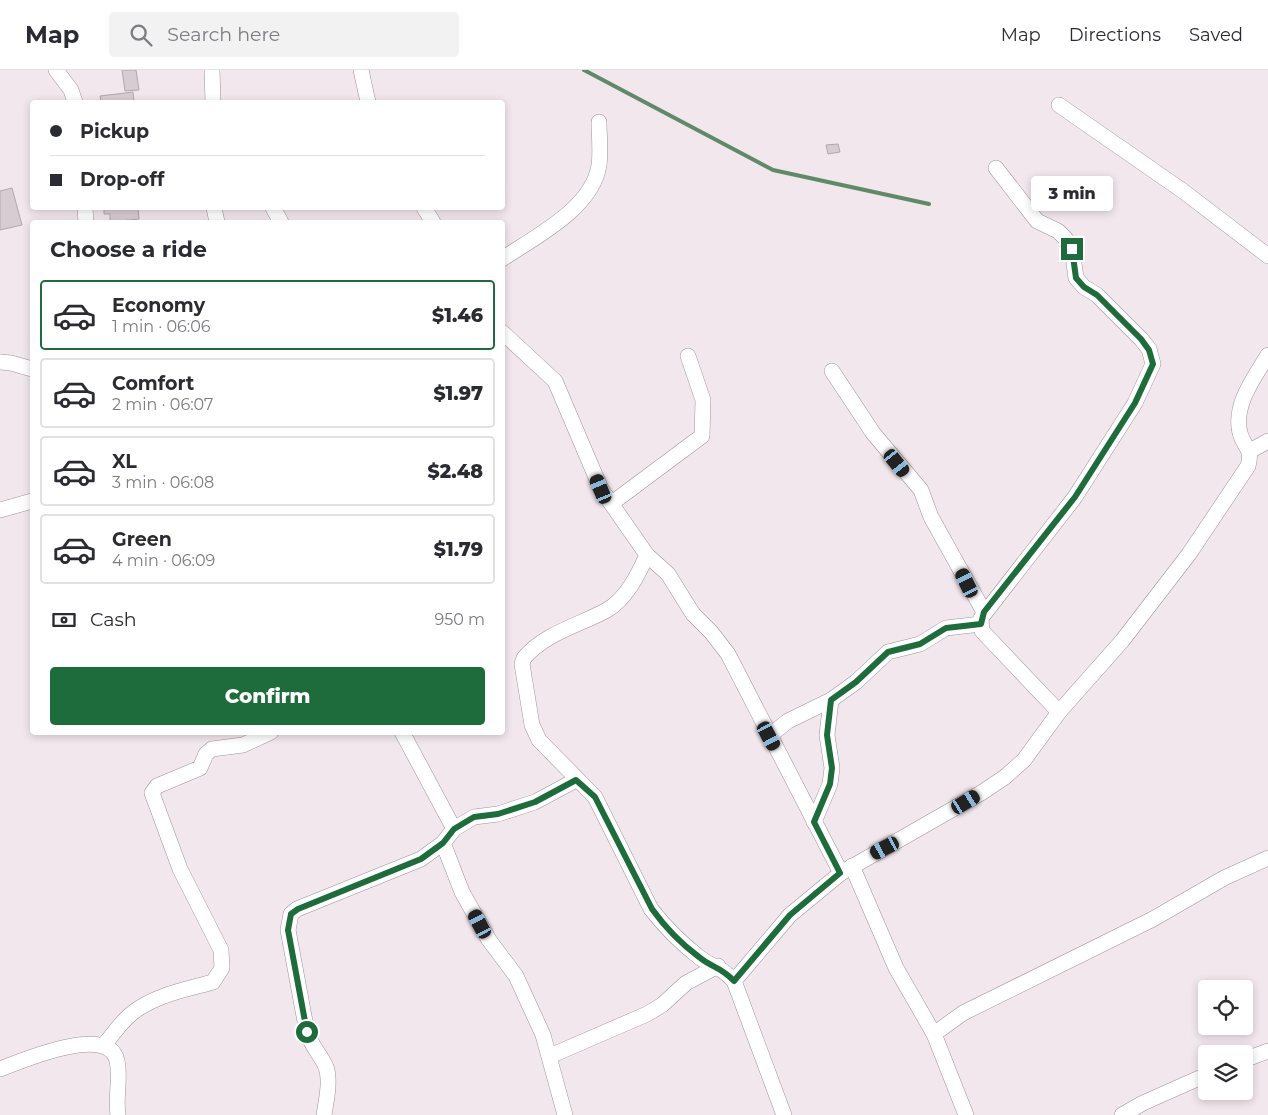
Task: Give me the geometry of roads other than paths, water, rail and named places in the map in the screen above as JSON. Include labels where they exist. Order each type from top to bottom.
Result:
[{"type":"street","points":[[56,70],[71,90],[74,100]]},
{"type":"street","points":[[212,70],[213,100]]},
{"type":"street","points":[[361,70],[368,100]]},
{"type":"street","points":[[1059,105],[1183,191],[1268,256]]},
{"type":"street","points":[[505,257],[572,211],[585,197],[599,166],[599,122]]},
{"type":"street","points":[[769,736],[788,721],[831,700],[856,682],[888,652],[920,644],[946,628],[982,618],[1075,497],[1135,403],[1153,364],[1149,350],[1141,339],[1097,295],[1084,287],[1076,278],[1072,249],[1066,239],[1058,231],[1037,221],[996,168]]},
{"type":"street","points":[[505,335],[555,381],[601,489],[647,555],[668,574],[693,614],[711,632],[728,654],[814,822],[846,870],[892,960],[934,1034],[966,1115]]},
{"type":"street","points":[[734,981],[790,915],[846,870],[936,821],[1006,777],[1024,760],[1059,712],[1122,641],[1189,554],[1248,466],[1250,451],[1240,434],[1240,407],[1268,355]]},
{"type":"street","points":[[612,503],[702,436],[703,400],[688,356]]},
{"type":"street","points":[[0,362],[30,368]]},
{"type":"street","points":[[832,371],[873,433],[921,490],[931,517],[982,618],[982,631],[1059,712]]},
{"type":"street","points":[[1250,451],[1268,440]]},
{"type":"street","points":[[0,510],[30,502]]},
{"type":"street","points":[[647,555],[636,578],[614,604],[560,632],[524,658],[522,664],[532,725],[543,745],[595,797],[652,909],[660,921],[700,958],[718,966],[734,981],[784,1115]]},
{"type":"street","points":[[814,822],[830,784],[832,768],[827,735],[831,700]]},
{"type":"street","points":[[103,1046],[130,1016],[144,1005],[168,994],[213,982],[222,968],[221,950],[180,870],[152,793],[157,786],[200,768],[206,754],[212,749],[243,745],[265,735]]},
{"type":"street","points":[[404,735],[454,829]]},
{"type":"street","points":[[324,1115],[327,1073],[325,1065],[310,1043],[307,1032],[288,930],[291,914],[298,909],[421,859],[443,843],[454,829],[474,817],[498,814],[535,802],[576,780]]},
{"type":"street","points":[[443,843],[462,892],[489,940],[516,976],[543,1035],[565,1115]]},
{"type":"street","points":[[934,1034],[963,1013],[1153,919],[1224,878],[1268,858]]},
{"type":"street","points":[[550,1056],[647,1014],[662,1005],[686,984],[718,966]]},
{"type":"street","points":[[0,1069],[46,1051],[90,1044],[103,1046],[112,1052],[117,1060],[118,1115]]},
{"type":"street","points":[[1253,1057],[1268,1051]]},
{"type":"street","points":[[1122,1115],[1143,1103],[1198,1079]]},
{"type":"waterway","points":[[584,70],[773,170],[929,204]]}]
